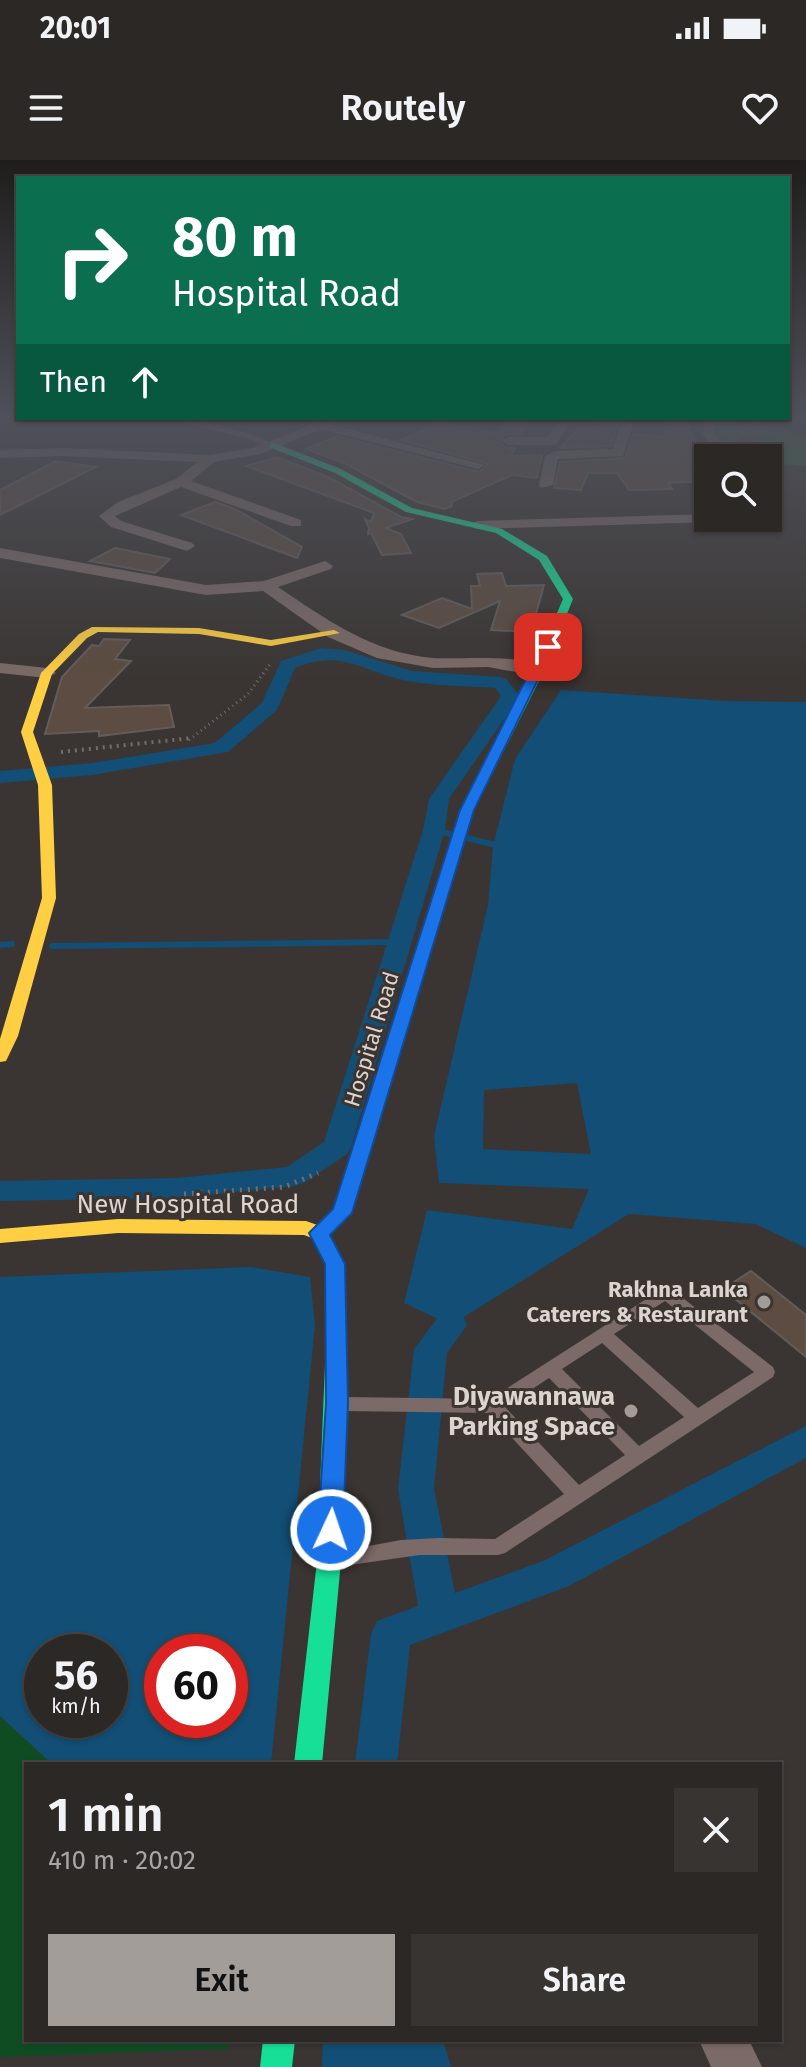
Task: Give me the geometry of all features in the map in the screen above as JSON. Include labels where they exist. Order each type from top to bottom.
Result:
[{"type":"street","points":[[123,505],[106,516],[116,524],[187,546]]},
{"type":"street","points":[[245,505],[296,523]]},
{"type":"street","points":[[400,505],[409,510],[477,525],[694,519]]},
{"type":"street","name":"Hospital Road","points":[[319,1233],[342,1213],[467,810],[538,671],[568,599],[543,558],[499,531],[477,525]]},
{"type":"street","points":[[0,553],[206,590],[266,586],[325,566]]},
{"type":"street","points":[[266,586],[334,633],[383,654],[420,661],[488,662],[538,671]]},
{"type":"street","points":[[0,1057],[10,1036],[49,898],[38,770],[27,732],[47,673],[83,636],[96,629],[199,631],[271,643],[334,633]]},
{"type":"street","points":[[0,668],[47,673]]},
{"type":"street","name":"New Hospital Road","points":[[0,1236],[118,1226],[306,1228],[319,1233],[335,1264],[337,1403],[329,1561],[308,1762]]},
{"type":"street","points":[[276,2067],[279,2042]]},
{"type":"street","points":[[724,2042],[737,2067]]},
{"type":"lane","points":[[329,1561],[387,1549],[453,1545],[498,1547],[767,1372],[665,1293],[493,1406],[337,1403]]},
{"type":"lane","points":[[603,1334],[697,1418]]},
{"type":"lane","points":[[550,1368],[637,1456]]},
{"type":"lane","points":[[493,1406],[578,1496]]},
{"type":"path","points":[[38,770],[189,740],[248,694],[274,661]]},
{"type":"green space","points":[[0,1716],[50,1762],[24,1762],[24,2042],[228,2042],[228,2049],[0,2057]]},
{"type":"water","points":[[561,690],[725,701],[806,702],[806,1248],[756,1224],[629,1214],[451,1325],[404,1303],[427,1210],[572,1229],[589,1189],[439,1183],[434,1136],[488,905],[493,846],[515,759]],"holes":[[[577,1083],[591,1154],[483,1149],[484,1090]]]},
{"type":"water","points":[[251,1267],[310,1277],[315,1326],[271,1762],[50,1762],[0,1716],[0,1277]]},
{"type":"water","points":[[323,2042],[444,2042],[451,2067],[322,2067]]},
{"type":"building","points":[[0,505],[20,505],[0,515]]},
{"type":"building","points":[[207,505],[224,505],[302,547],[297,558],[181,515]]},
{"type":"building","points":[[352,505],[379,505],[401,517],[412,519],[386,528],[401,534],[411,553],[382,555],[371,533],[368,534],[365,519],[371,522],[374,513]]},
{"type":"building","points":[[429,505],[452,505],[445,509]]},
{"type":"building","points":[[115,548],[170,559],[155,573],[90,561]]},
{"type":"building","points":[[502,573],[506,586],[544,585],[531,632],[491,630],[500,601],[439,628],[402,615],[442,598],[472,609],[471,586],[480,586],[477,574]]},
{"type":"building","points":[[104,639],[130,640],[115,659],[131,661],[85,708],[169,705],[174,727],[99,736],[99,731],[45,734],[62,677],[92,645],[99,646]]},
{"type":"building","name":"Rakhna Lanka Caterers & Restaurant","points":[[751,1271],[806,1315],[806,1357],[723,1289]]},
{"type":"waterway","points":[[0,777],[92,769],[221,748],[270,706],[287,665],[321,653],[345,655],[412,676],[500,683],[511,696],[439,799],[434,830],[337,1147],[294,1176],[177,1188],[0,1191]]},
{"type":"waterway","points":[[434,830],[504,847]]},
{"type":"waterway","points":[[52,946],[400,942]]},
{"type":"waterway","points":[[0,945],[12,944]]},
{"type":"waterway","points":[[440,1616],[416,1489],[431,1349],[451,1325]]},
{"type":"waterway","points":[[440,1616],[555,1574],[806,1441]]},
{"type":"waterway","points":[[376,1762],[391,1634],[440,1616]]},
{"type":"traffic: fast","points":[[397,1037],[467,810],[538,671],[568,599],[543,558],[499,531],[409,510],[400,505]]},
{"type":"traffic: fast","points":[[308,1762],[329,1561],[336,1364]]},
{"type":"traffic: fast","points":[[276,2067],[279,2042]]},
{"type":"traffic: slow","points":[[0,1057],[10,1036],[49,898],[45,785],[27,732],[47,673],[83,636],[96,629],[199,631],[271,643],[334,633]]},
{"type":"traffic: slow","points":[[0,1236],[118,1226],[306,1228],[319,1233],[335,1264],[336,1364]]},
{"type":"traffic: jam","points":[[319,1233],[342,1213],[397,1037]]},
{"type":"place","name":"Rakhna Lanka Caterers & Restaurant","points":[[764,1302]]},
{"type":"place","name":"Diyawannawa Parking Space","points":[[631,1411]]},
{"type":"route","points":[[331,1530],[337,1403],[335,1264],[319,1233],[342,1213],[467,810],[548,647]]}]
